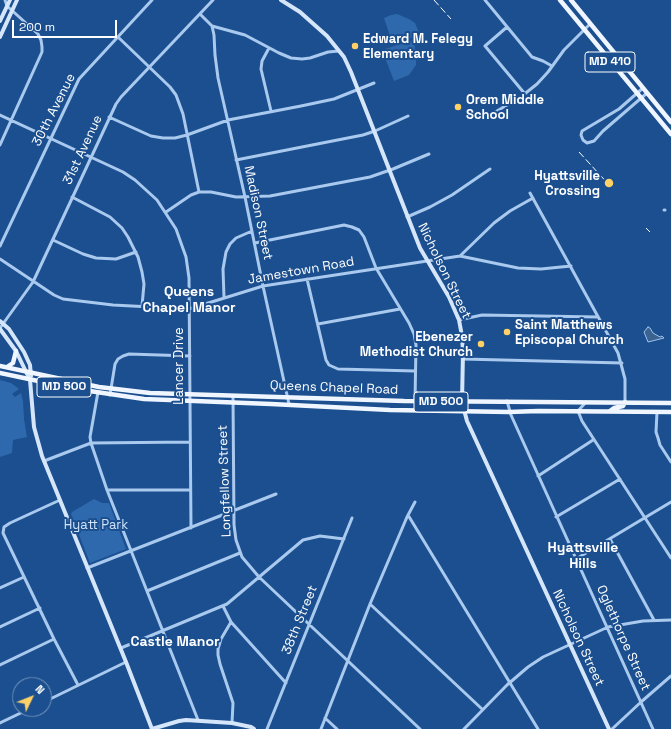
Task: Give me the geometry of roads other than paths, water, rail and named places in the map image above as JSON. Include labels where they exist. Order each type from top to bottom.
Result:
[{"type":"main road","name":"MD 410","points":[[560,0],[671,134]]},
{"type":"main road","name":"MD 410","points":[[571,0],[671,122]]},
{"type":"main road","points":[[7,367],[13,363],[16,351]]},
{"type":"main road","name":"Queens Chapel Road","points":[[0,366],[110,388],[150,393],[462,402],[507,401],[671,403]]},
{"type":"main road","name":"Queens Chapel Road","points":[[0,373],[30,380],[144,399],[289,404],[390,410],[671,412]]},
{"type":"main road","points":[[610,411],[614,408],[623,406],[625,402]]},
{"type":"street","points":[[0,22],[5,6],[5,0]]},
{"type":"street","points":[[5,6],[10,0]]},
{"type":"street","points":[[0,37],[17,0]]},
{"type":"street","name":"30th Avenue","points":[[0,246],[79,79],[152,0]]},
{"type":"street","name":"31st Avenue","points":[[0,329],[33,282],[90,156],[109,117],[121,97],[213,0]]},
{"type":"street","name":"Nicholson Street","points":[[280,0],[289,4],[309,18],[327,36],[348,65],[420,248],[426,261],[448,297],[459,320],[463,343],[462,402],[467,421],[570,645],[611,729]]},
{"type":"street","points":[[485,0],[532,57],[552,66]]},
{"type":"street","points":[[0,145],[42,52],[41,40],[38,34],[12,10],[5,6]]},
{"type":"street","points":[[200,14],[212,26],[245,35],[279,53],[296,58],[310,58],[328,52],[339,51]]},
{"type":"street","points":[[487,117],[525,94],[538,84],[564,50],[590,24]]},
{"type":"street","name":"Madison Street","points":[[212,26],[218,78],[236,160],[246,197],[263,286],[289,404]]},
{"type":"street","points":[[507,27],[485,46],[525,94]]},
{"type":"street","points":[[118,37],[170,87],[176,96],[183,114],[199,192]]},
{"type":"street","points":[[269,48],[262,61],[262,69],[271,112]]},
{"type":"street","points":[[109,117],[146,134],[157,138],[169,139],[187,135],[228,120],[327,100],[359,90],[374,83]]},
{"type":"street","points":[[643,88],[619,109],[582,131],[581,135],[583,140],[588,143],[594,141],[602,131],[647,93]]},
{"type":"street","name":"Lancer Drive","points":[[0,115],[116,168],[135,180],[157,200],[176,229],[186,257],[189,278],[191,528]]},
{"type":"street","points":[[236,160],[345,139],[375,131],[408,116]]},
{"type":"street","points":[[166,212],[191,195],[199,192],[231,197],[270,196],[374,176],[429,154]]},
{"type":"street","points":[[407,217],[452,195],[490,169]]},
{"type":"street","points":[[530,193],[618,354],[622,363],[625,378],[625,402]]},
{"type":"street","points":[[72,197],[105,214],[113,220],[128,237],[141,266],[144,284],[142,306]]},
{"type":"street","points":[[460,256],[494,223],[510,211],[533,198]]},
{"type":"street","points":[[255,243],[344,225],[356,228],[364,237],[376,268],[414,334],[416,345],[416,401]]},
{"type":"street","points":[[224,298],[223,269],[226,252],[230,244],[236,238],[252,231]]},
{"type":"street","points":[[53,240],[83,254],[96,258],[116,259],[136,252]]},
{"type":"street","name":"Jamestown Road","points":[[0,259],[33,282],[63,299],[189,309],[263,286],[460,256],[518,268],[546,269],[571,266]]},
{"type":"street","points":[[307,279],[326,360],[331,367],[342,370],[415,371]]},
{"type":"street","points":[[318,324],[400,309]]},
{"type":"street","points":[[459,320],[482,315],[598,317]]},
{"type":"street","points":[[0,321],[4,324],[24,352],[30,365],[29,373],[34,427],[44,461],[121,648],[152,729],[179,721],[198,720],[232,723],[254,729]]},
{"type":"street","points":[[0,329],[16,351],[29,373]]},
{"type":"street","points":[[110,394],[115,364],[118,359],[123,356],[129,354],[190,356]]},
{"type":"street","points":[[463,359],[622,363]]},
{"type":"street","points":[[98,392],[91,431],[91,443],[107,490],[198,720]]},
{"type":"street","name":"Longfellow Street","points":[[233,396],[235,535],[240,553],[248,565],[259,576],[420,729]]},
{"type":"street","name":"Oglethorpe Street","points":[[507,401],[509,412],[556,517],[608,627],[653,729]]},
{"type":"street","points":[[586,402],[578,411],[582,421],[671,558]]},
{"type":"street","points":[[657,412],[656,432],[660,445],[671,462]]},
{"type":"street","points":[[538,476],[593,440]]},
{"type":"street","points":[[44,461],[91,443],[190,442]]},
{"type":"street","points":[[556,517],[620,479]]},
{"type":"street","points":[[107,490],[190,490]]},
{"type":"street","points":[[87,568],[276,494]]},
{"type":"street","points":[[60,500],[10,523],[4,527],[3,533],[54,640],[78,685]]},
{"type":"street","points":[[321,729],[370,604],[415,502]]},
{"type":"street","points":[[576,559],[671,502]]},
{"type":"street","points":[[408,515],[538,729]]},
{"type":"street","name":"38th Street","points":[[267,729],[352,518]]},
{"type":"street","points":[[121,648],[230,602],[259,576],[298,544],[308,538],[326,536],[344,539]]},
{"type":"street","points":[[610,539],[654,620]]},
{"type":"street","points":[[147,591],[240,553]]},
{"type":"street","points":[[0,588],[24,577]]},
{"type":"street","points":[[370,604],[482,710]]},
{"type":"street","points":[[223,606],[231,622],[286,683]]},
{"type":"street","points":[[0,627],[40,608]]},
{"type":"street","points":[[464,729],[510,682],[536,662],[608,627],[654,620],[671,620]]},
{"type":"street","points":[[231,622],[218,649],[218,655],[233,703],[232,723]]},
{"type":"street","points":[[0,665],[54,640]]},
{"type":"street","points":[[52,698],[126,662]]},
{"type":"street","points":[[611,729],[671,676]]},
{"type":"street","points":[[0,723],[12,717]]},
{"type":"street","points":[[325,718],[337,729]]},
{"type":"railway","points":[[434,0],[451,19]]},
{"type":"railway","points":[[579,152],[611,187]]},
{"type":"railway","points":[[646,228],[650,232]]},
{"type":"place","name":"Edward M. Felegy Elementary","points":[[355,46]]},
{"type":"place","name":"Orem Middle School","points":[[458,107]]},
{"type":"place","name":"Hyattsville Crossing","points":[[609,183]]},
{"type":"place","name":"Saint Matthews Episcopal Church","points":[[507,332]]},
{"type":"place","name":"Ebenezer Methodist Church","points":[[481,344]]},
{"type":"district","name":"Queens Chapel Manor","points":[[189,300]]},
{"type":"district","name":"Hyattsville Hills","points":[[583,556]]},
{"type":"district","name":"Castle Manor","points":[[175,642]]},
{"type":"park label","name":"Hyatt Park","points":[[96,525]]}]
